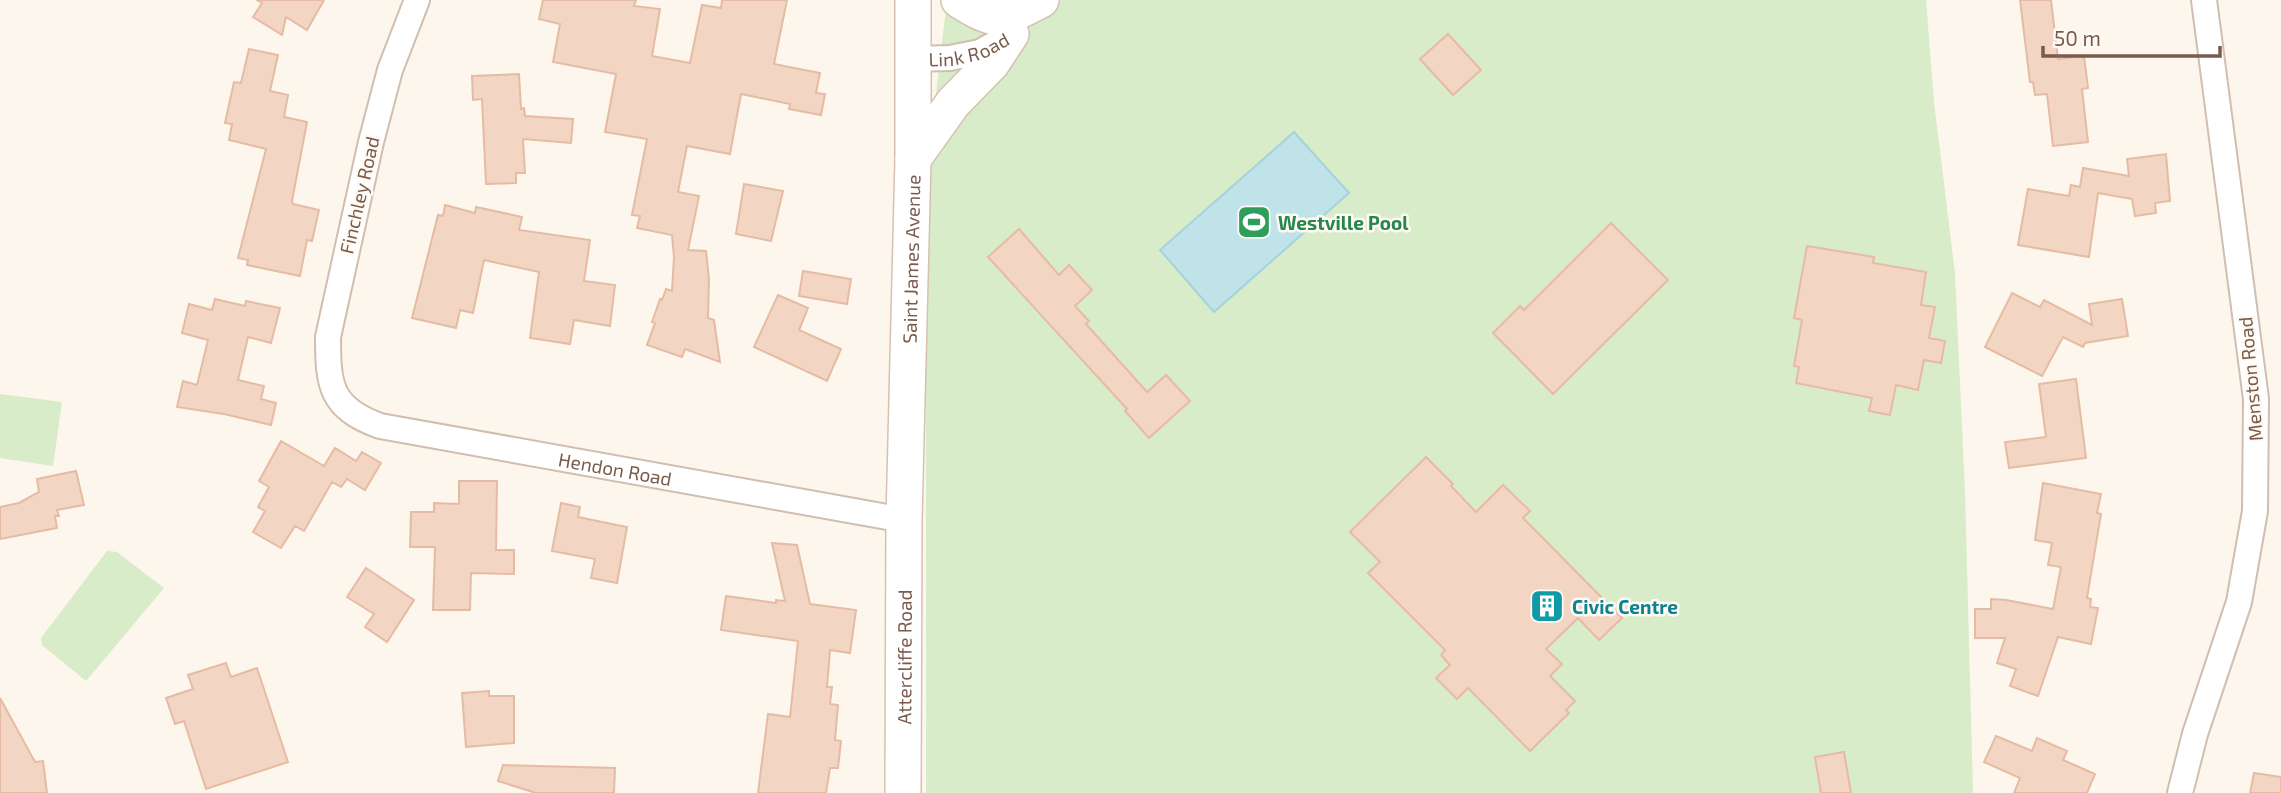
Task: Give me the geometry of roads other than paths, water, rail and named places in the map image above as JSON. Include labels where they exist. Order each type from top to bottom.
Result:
[{"type":"main road","name":"Saint James Avenue","points":[[904,520],[913,159],[913,0]]},
{"type":"main road","points":[[959,0],[982,15],[995,19],[1012,15],[1041,0]]},
{"type":"main road","points":[[913,159],[953,103],[992,64],[1011,34]]},
{"type":"main road","name":"Attercliffe Road","points":[[903,793],[904,520]]},
{"type":"street","name":"Finchley Road","points":[[336,395],[328,369],[331,319],[370,142],[390,70],[417,0]]},
{"type":"street","name":"Link Road","points":[[914,59],[950,58],[980,52],[1011,34],[1050,0]]},
{"type":"street","name":"Menston Road","points":[[2180,793],[2195,734],[2239,602],[2255,511],[2256,399],[2204,0]]},
{"type":"street","name":"Hendon Road","points":[[336,395],[355,416],[380,426],[904,520]]},
{"type":"water","name":"Westville Pool","points":[[1294,132],[1349,193],[1214,312],[1160,250]]},
{"type":"place","name":"Westville Pool","points":[[1254,222]]},
{"type":"place","name":"Civic Centre","points":[[1547,606]]}]
